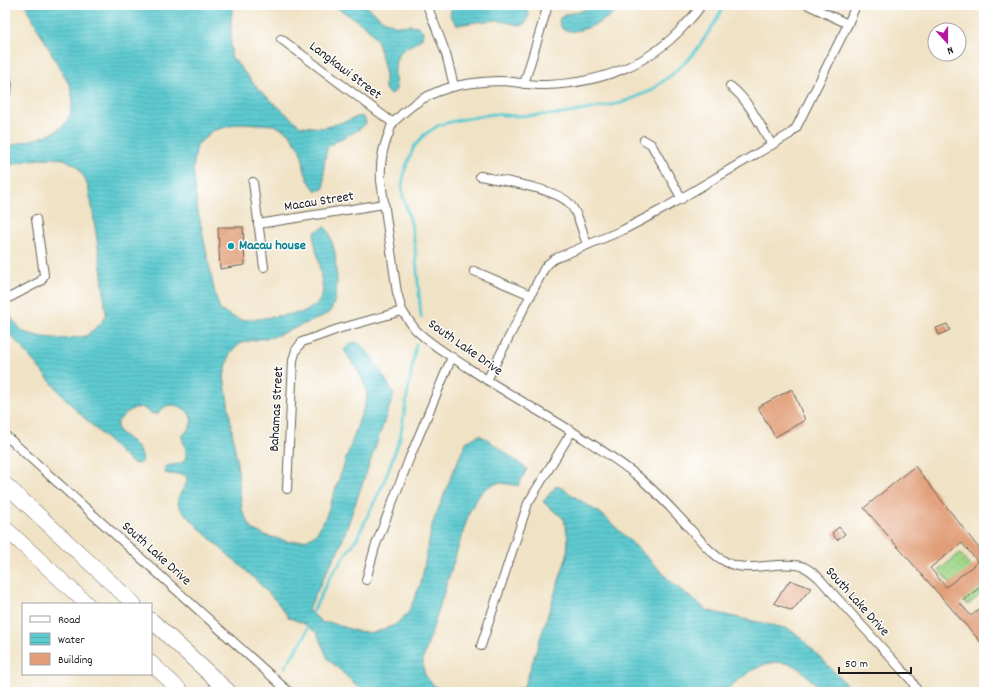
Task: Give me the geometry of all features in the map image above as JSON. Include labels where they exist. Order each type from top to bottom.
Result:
[{"type":"highway","points":[[5,484],[133,603]]},
{"type":"highway","points":[[5,528],[86,603]]},
{"type":"highway","points":[[152,621],[229,692]]},
{"type":"highway","points":[[152,664],[182,692]]},
{"type":"street","points":[[427,5],[446,54],[454,86]]},
{"type":"street","points":[[524,84],[548,5]]},
{"type":"street","name":"South Lake Drive","points":[[701,5],[698,11],[678,34],[636,64],[616,72],[571,83],[544,85],[501,81],[454,86],[440,90],[423,98],[412,105],[393,123],[384,146],[380,165],[397,293],[402,310],[417,330],[435,346],[487,380],[572,431],[636,475],[666,503],[714,554],[726,562],[737,566],[801,566],[811,571],[911,680],[918,692]]},
{"type":"street","points":[[808,5],[848,24]]},
{"type":"street","points":[[487,380],[531,294],[548,264],[554,259],[623,230],[682,199],[790,134],[798,124],[856,5]]},
{"type":"street","name":"Langkawi Street","points":[[281,39],[393,123]]},
{"type":"street","points":[[5,75],[8,86],[7,93],[5,94]]},
{"type":"street","points":[[730,86],[737,91],[745,101],[772,145]]},
{"type":"street","points":[[644,140],[650,144],[682,199]]},
{"type":"street","points":[[480,176],[538,188],[555,194],[568,202],[575,212],[587,245]]},
{"type":"street","points":[[253,182],[264,267]]},
{"type":"street","name":"Macau Street","points":[[258,224],[384,204]]},
{"type":"street","points":[[5,300],[41,281],[44,275],[36,219]]},
{"type":"street","points":[[474,271],[531,294]]},
{"type":"street","name":"Bahamas Street","points":[[286,489],[293,360],[296,350],[302,342],[338,329],[402,310]]},
{"type":"street","points":[[366,580],[375,547],[407,464],[452,357]]},
{"type":"street","points":[[481,646],[528,503],[572,431]]},
{"type":"street","name":"South Lake Drive","points":[[5,435],[289,692]]},
{"type":"green space","points":[[960,553],[984,584],[984,592],[968,605],[939,570]]},
{"type":"water","points":[[26,5],[233,5],[231,18],[231,56],[259,90],[300,126],[324,128],[360,116],[364,118],[366,123],[363,126],[327,148],[324,165],[324,188],[316,191],[308,180],[299,148],[289,133],[274,125],[241,123],[212,131],[197,145],[193,168],[197,206],[215,294],[220,310],[242,320],[305,312],[319,302],[323,291],[314,240],[315,232],[325,227],[329,232],[335,253],[337,281],[335,300],[330,312],[273,337],[242,342],[230,353],[224,376],[238,471],[242,510],[252,529],[264,535],[290,542],[306,540],[317,533],[326,516],[367,398],[366,389],[362,378],[344,350],[351,343],[357,343],[366,351],[394,394],[340,547],[308,610],[323,623],[329,622],[356,631],[373,633],[395,625],[408,613],[421,583],[432,525],[466,442],[479,435],[487,439],[527,469],[518,486],[502,483],[491,485],[481,493],[469,513],[423,659],[424,672],[427,678],[445,692],[364,692],[328,659],[317,633],[303,623],[289,618],[277,602],[254,578],[183,512],[178,504],[178,498],[187,482],[187,478],[183,474],[165,473],[164,470],[165,467],[178,464],[185,459],[186,452],[182,437],[191,424],[190,414],[186,410],[171,405],[166,406],[158,414],[153,414],[142,407],[127,412],[123,416],[117,425],[118,429],[136,446],[140,452],[142,461],[138,464],[133,463],[72,406],[5,329],[5,315],[9,315],[23,332],[42,337],[65,339],[86,336],[101,323],[106,315],[102,274],[92,206],[88,187],[77,166],[64,159],[46,158],[5,166],[5,147],[53,133],[64,125],[70,115],[73,100],[70,86]]},
{"type":"water","points":[[333,5],[365,5],[383,20],[397,26],[418,26],[423,31],[422,38],[403,50],[397,58],[395,68],[396,90],[393,93],[389,94],[385,89],[385,70],[378,42],[368,28]]},
{"type":"water","points":[[457,5],[519,5],[529,13],[527,21],[523,26],[497,20],[457,25],[450,16],[451,10]]},
{"type":"water","points":[[593,5],[624,5],[607,18],[587,28],[573,31],[562,29],[559,22],[560,18],[567,14],[582,11]]},
{"type":"water","points":[[557,485],[604,516],[673,584],[708,611],[789,629],[802,639],[849,687],[852,692],[824,692],[800,669],[786,663],[776,662],[766,664],[748,673],[723,692],[520,692],[526,682],[567,556],[568,538],[564,519],[543,502]]},
{"type":"building","name":"Macau house","points":[[218,227],[243,227],[245,265],[220,269]]},
{"type":"building","points":[[947,324],[950,330],[939,335],[936,328]]},
{"type":"building","points":[[792,389],[805,420],[775,437],[758,407]]},
{"type":"building","points":[[915,466],[984,555],[984,584],[960,603],[971,616],[984,605],[984,646],[864,508]],"holes":[[[962,543],[978,562],[946,587],[930,568]]]},
{"type":"building","points":[[839,527],[845,534],[837,540],[832,533]]},
{"type":"building","points":[[790,580],[811,588],[792,611],[774,603]]},
{"type":"waterway","points":[[421,317],[415,247],[402,186],[405,169],[414,147],[424,135],[439,125],[459,120],[493,114],[515,116],[563,114],[621,103],[650,91],[688,60],[714,24],[724,5]]},
{"type":"waterway","points":[[311,617],[330,577],[357,538],[384,482],[400,438],[416,344]]},
{"type":"waterway","points":[[285,667],[305,636],[309,624]]},
{"type":"place","name":"Macau house","points":[[231,246]]}]
